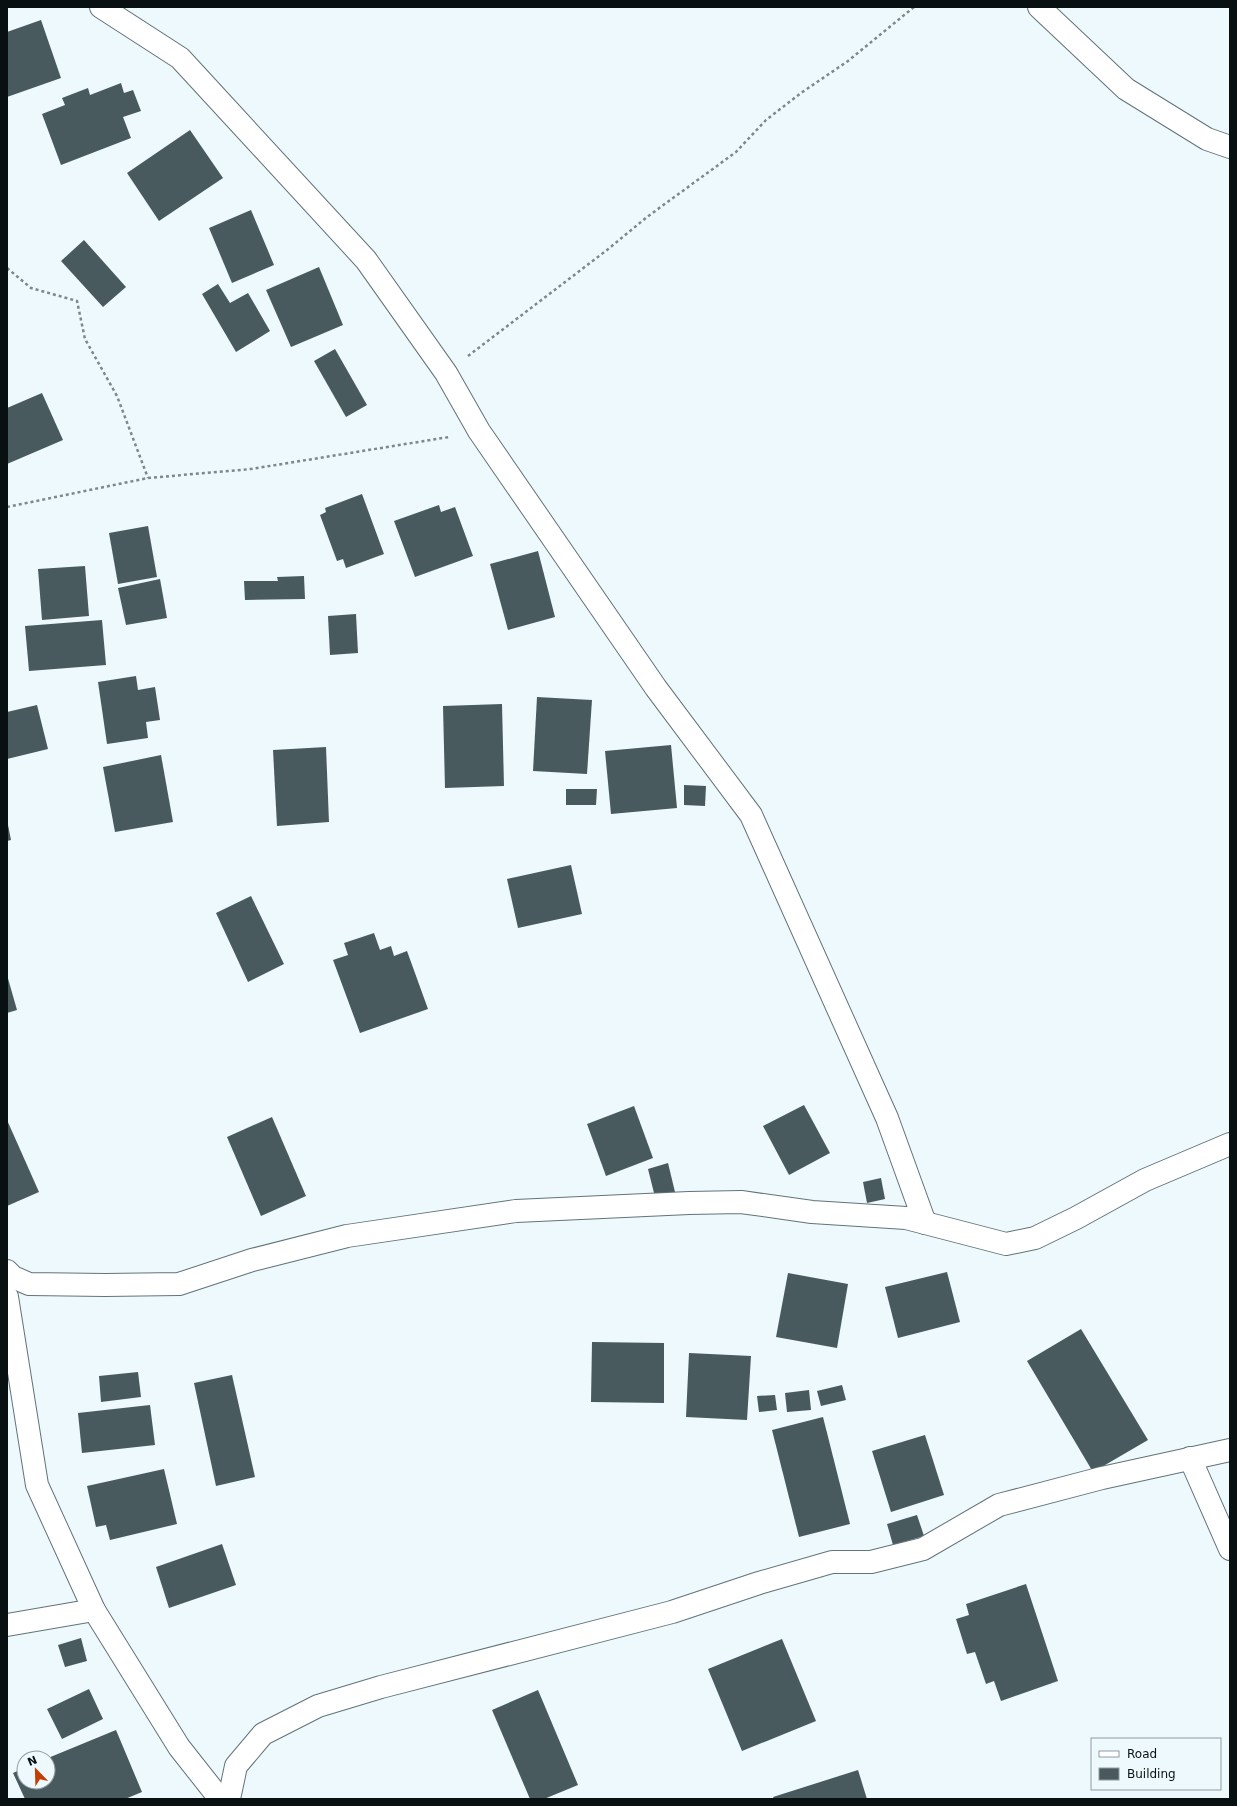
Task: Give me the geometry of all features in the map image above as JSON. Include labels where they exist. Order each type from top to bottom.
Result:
[{"type":"street","points":[[101,7],[180,58],[366,260],[446,373],[479,431],[656,688],[751,815],[887,1118],[925,1223]]},
{"type":"street","points":[[1039,7],[1126,89],[1208,139],[1230,147]]},
{"type":"street","points":[[7,1271],[13,1277],[28,1284],[179,1284],[252,1260],[346,1236],[516,1212],[689,1203],[741,1202],[812,1212],[906,1218],[1006,1244],[1035,1238],[1076,1218],[1145,1180],[1230,1144]]},
{"type":"street","points":[[7,1297],[37,1485],[94,1610],[179,1747],[220,1799]]},
{"type":"street","points":[[229,1799],[236,1766],[263,1734],[318,1706],[381,1687],[672,1612],[759,1583],[832,1562],[871,1562],[923,1549],[999,1504],[1102,1478],[1230,1450]]},
{"type":"street","points":[[1190,1458],[1230,1549]]},
{"type":"street","points":[[7,1625],[94,1610]]},
{"type":"path","points":[[446,373],[607,250],[647,217],[736,152],[766,120],[848,60],[914,7]]},
{"type":"path","points":[[7,268],[31,288],[77,301],[85,339],[117,396],[148,478]]},
{"type":"path","points":[[7,507],[148,478],[251,469],[392,447],[479,431]]},
{"type":"building","points":[[41,20],[61,78],[7,97],[7,32]]},
{"type":"building","points":[[121,83],[124,93],[133,90],[141,111],[123,117],[131,138],[61,165],[42,114],[65,105],[62,98],[88,88],[90,95]]},
{"type":"building","points":[[190,130],[223,178],[159,221],[127,173]]},
{"type":"building","points":[[251,210],[274,265],[232,283],[209,228]]},
{"type":"building","points":[[84,240],[126,287],[103,307],[61,261]]},
{"type":"building","points":[[319,267],[343,325],[291,347],[266,290]]},
{"type":"building","points":[[218,284],[230,303],[248,293],[270,331],[236,352],[202,294]]},
{"type":"building","points":[[335,349],[367,405],[346,417],[314,361]]},
{"type":"building","points":[[42,393],[63,440],[7,464],[7,408]]},
{"type":"building","points":[[362,494],[384,554],[346,568],[343,559],[337,561],[320,515],[326,512],[325,508]]},
{"type":"building","points":[[439,505],[441,512],[455,507],[473,556],[415,577],[394,521]]},
{"type":"building","points":[[148,526],[157,577],[118,584],[109,533]]},
{"type":"building","points":[[538,551],[555,617],[508,630],[490,564]]},
{"type":"building","points":[[85,566],[89,616],[42,620],[38,569]]},
{"type":"building","points":[[304,576],[305,599],[245,600],[244,581],[278,581],[277,577]]},
{"type":"building","points":[[160,579],[167,618],[126,625],[118,588]]},
{"type":"building","points":[[356,614],[358,653],[330,655],[328,616]]},
{"type":"building","points":[[102,620],[106,665],[29,671],[25,626]]},
{"type":"building","points":[[136,676],[138,690],[155,687],[160,720],[146,722],[148,738],[107,744],[98,682]]},
{"type":"building","points":[[537,697],[592,700],[587,774],[533,771]]},
{"type":"building","points":[[502,704],[504,786],[445,788],[443,706]]},
{"type":"building","points":[[37,705],[48,749],[7,759],[7,712]]},
{"type":"building","points":[[671,745],[677,808],[611,814],[605,751]]},
{"type":"building","points":[[326,747],[329,822],[277,826],[273,750]]},
{"type":"building","points":[[161,755],[173,822],[115,832],[103,767]]},
{"type":"building","points":[[684,785],[706,786],[705,806],[684,805]]},
{"type":"building","points":[[566,789],[597,789],[596,805],[566,805]]},
{"type":"building","points":[[7,820],[11,840],[7,841]]},
{"type":"building","points":[[571,865],[582,914],[518,928],[507,879]]},
{"type":"building","points":[[251,896],[284,964],[248,982],[216,913]]},
{"type":"building","points":[[374,933],[380,950],[391,946],[394,956],[407,951],[428,1009],[360,1033],[333,960],[348,955],[344,943]]},
{"type":"building","points":[[7,975],[17,1010],[7,1013]]},
{"type":"building","points":[[804,1105],[830,1153],[789,1175],[763,1126]]},
{"type":"building","points":[[634,1106],[653,1158],[606,1176],[587,1124]]},
{"type":"building","points":[[272,1117],[306,1196],[261,1216],[227,1137]]},
{"type":"building","points":[[7,1120],[39,1192],[7,1206]]},
{"type":"building","points":[[668,1163],[675,1192],[655,1197],[648,1169]]},
{"type":"building","points":[[881,1178],[885,1199],[867,1203],[863,1182]]},
{"type":"building","points":[[947,1272],[960,1322],[898,1338],[885,1287]]},
{"type":"building","points":[[788,1273],[848,1284],[837,1348],[776,1337]]},
{"type":"building","points":[[1081,1329],[1148,1440],[1093,1472],[1027,1361]]},
{"type":"building","points":[[592,1342],[664,1343],[664,1403],[591,1402]]},
{"type":"building","points":[[689,1353],[751,1356],[747,1420],[686,1417]]},
{"type":"building","points":[[138,1372],[141,1397],[101,1402],[99,1376]]},
{"type":"building","points":[[232,1375],[255,1477],[216,1486],[194,1383]]},
{"type":"building","points":[[842,1385],[846,1400],[821,1406],[817,1391]]},
{"type":"building","points":[[809,1390],[811,1410],[787,1412],[785,1393]]},
{"type":"building","points":[[775,1395],[777,1410],[759,1412],[757,1396]]},
{"type":"building","points":[[150,1405],[155,1445],[82,1453],[78,1413]]},
{"type":"building","points":[[823,1417],[850,1524],[799,1537],[772,1430]]},
{"type":"building","points":[[925,1435],[944,1495],[891,1512],[872,1451]]},
{"type":"building","points":[[164,1469],[177,1524],[110,1540],[106,1525],[96,1527],[87,1486]]},
{"type":"building","points":[[917,1515],[924,1536],[893,1545],[887,1524]]},
{"type":"building","points":[[222,1544],[236,1585],[169,1608],[156,1567]]},
{"type":"building","points":[[1026,1584],[1058,1681],[1001,1701],[994,1681],[986,1684],[975,1652],[967,1654],[956,1619],[969,1615],[966,1604]]},
{"type":"building","points":[[81,1638],[87,1661],[65,1667],[58,1645]]},
{"type":"building","points":[[782,1639],[816,1721],[742,1751],[708,1669]]},
{"type":"building","points":[[89,1689],[103,1719],[62,1739],[47,1709]]},
{"type":"building","points":[[538,1690],[578,1785],[544,1799],[530,1799],[492,1710]]},
{"type":"building","points":[[116,1730],[142,1792],[125,1799],[25,1799],[21,1790],[56,1790],[56,1755]]},
{"type":"building","points":[[858,1770],[867,1799],[774,1799],[773,1797]]},
{"type":"building","points":[[16,1772],[16,1780],[13,1773]]}]
